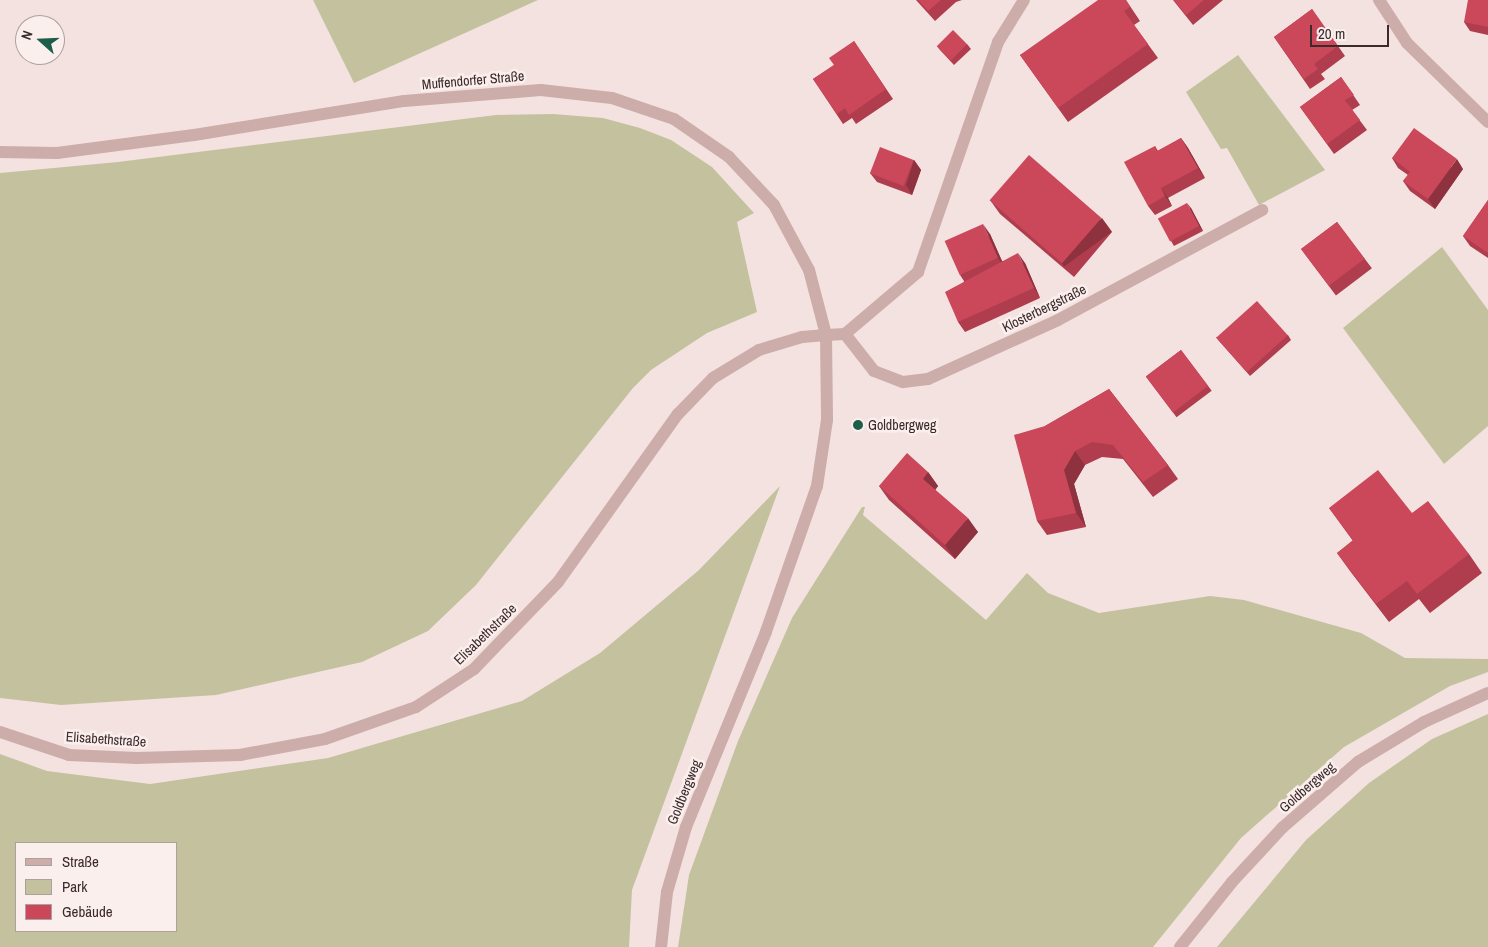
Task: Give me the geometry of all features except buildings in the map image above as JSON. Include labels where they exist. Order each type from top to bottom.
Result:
[{"type":"street","points":[[826,335],[845,334],[918,272],[998,42],[1024,0]]},
{"type":"street","points":[[1382,1],[1407,43],[1488,122]]},
{"type":"street","name":"Muffendorfer Straße","points":[[0,152],[57,153],[194,135],[414,100],[541,90],[612,98],[674,119],[730,157],[774,205],[809,270],[826,335]]},
{"type":"street","name":"Klosterbergstraße","points":[[845,334],[874,371],[903,382],[928,379],[1058,320],[1262,210]]},
{"type":"street","name":"Elisabethstraße","points":[[0,732],[69,755],[137,758],[240,755],[325,740],[416,707],[474,669],[558,582],[678,414],[713,378],[759,350],[802,337],[826,335]]},
{"type":"street","name":"Goldbergweg","points":[[661,947],[667,892],[686,827],[766,632],[817,486],[827,420],[826,335]]},
{"type":"street","name":"Goldbergweg","points":[[1180,947],[1232,882],[1282,828],[1358,762],[1424,722],[1488,693]]},
{"type":"green space","points":[[313,0],[538,0],[354,83]]},
{"type":"green space","points":[[1238,55],[1325,170],[1259,205],[1227,148],[1221,149],[1186,92]]},
{"type":"green space","points":[[553,114],[603,118],[640,128],[671,140],[712,167],[754,213],[737,222],[757,312],[707,333],[651,370],[633,388],[476,585],[428,631],[362,662],[216,695],[61,705],[0,698],[0,173],[118,162],[496,115]]},
{"type":"green space","points":[[1442,247],[1488,310],[1488,426],[1444,464],[1343,328]]},
{"type":"green space","points":[[780,486],[632,890],[629,947],[0,947],[0,754],[47,771],[150,784],[328,758],[522,701],[600,653],[699,570]]},
{"type":"green space","points":[[862,507],[865,507],[863,515],[986,620],[1027,573],[1048,593],[1099,613],[1210,596],[1244,600],[1361,633],[1405,658],[1488,659],[1488,672],[1450,686],[1344,747],[1241,838],[1153,947],[678,947],[689,875],[738,741],[792,618]]},
{"type":"green space","points":[[1488,714],[1488,947],[1217,947],[1306,840],[1369,783],[1432,739]]},
{"type":"place","name":"Goldbergweg","points":[[858,425]]}]
